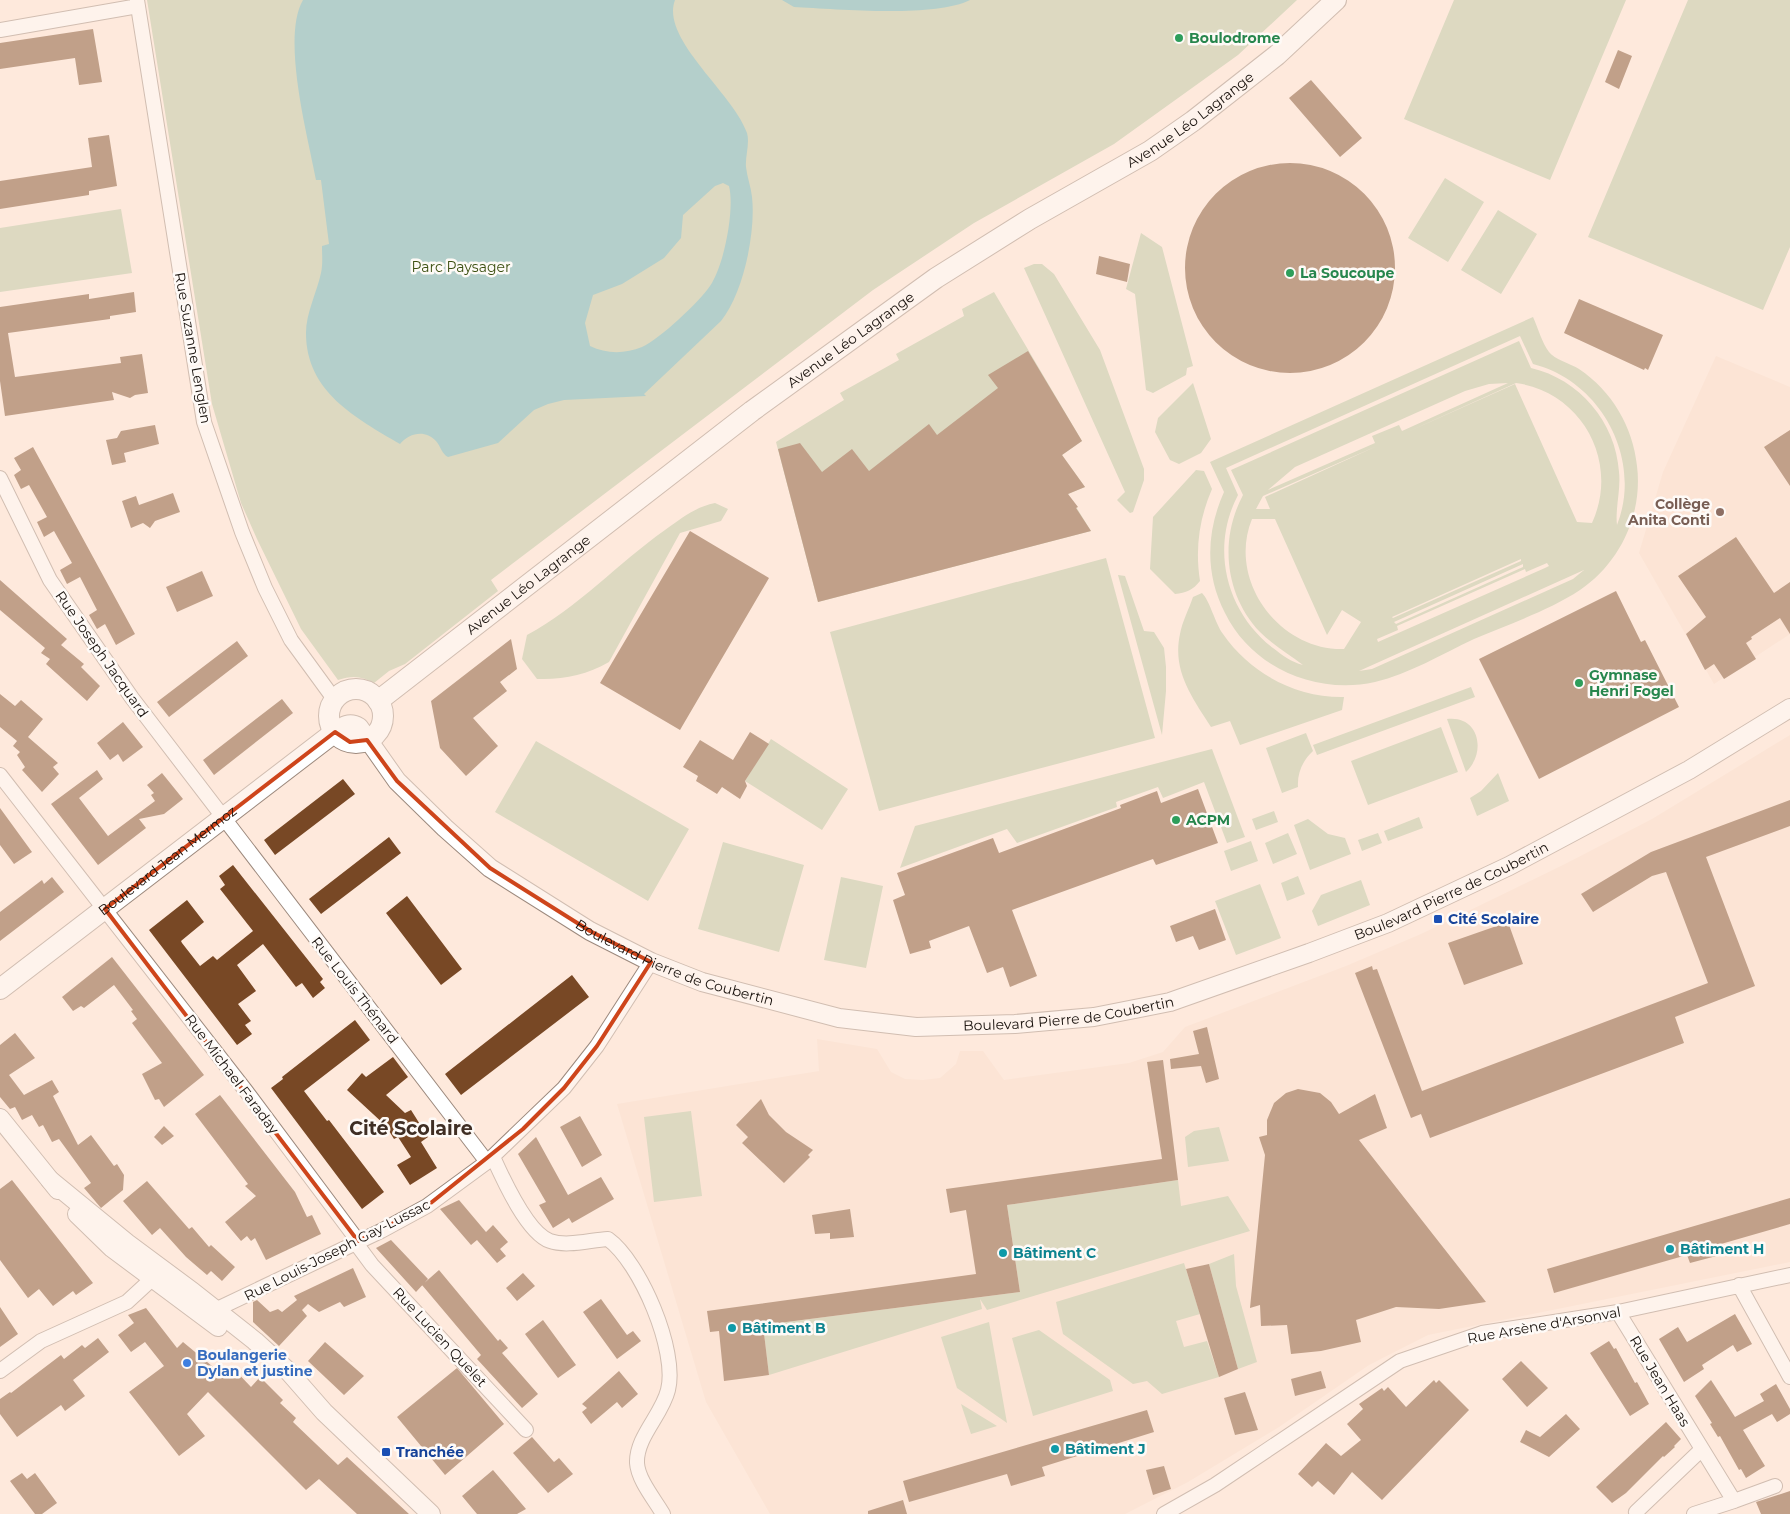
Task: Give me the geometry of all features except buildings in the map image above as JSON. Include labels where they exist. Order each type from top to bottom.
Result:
[{"type":"main road","name":"Avenue Léo Lagrange","points":[[378,701],[752,411],[936,278],[1030,219],[1150,151],[1193,121],[1277,55],[1336,0]]},
{"type":"main road","points":[[356,688],[372,694],[378,701],[383,718],[375,735],[367,740],[350,742],[335,732],[331,726],[329,712],[334,699],[347,690],[356,688]]},
{"type":"main road","name":"Boulevard Jean Mermoz","points":[[0,989],[335,732]]},
{"type":"street","points":[[0,30],[137,3]]},
{"type":"street","name":"Rue Suzanne Lenglen","points":[[137,3],[204,422],[242,532],[265,588],[291,640],[334,699]]},
{"type":"street","name":"Rue Joseph Jacquard","points":[[0,478],[41,563],[61,598],[132,698],[223,818]]},
{"type":"street","name":"Boulevard Pierre de Coubertin","points":[[367,740],[397,781],[490,868],[590,931],[651,962],[702,982],[839,1018],[916,1027],[1015,1024],[1094,1017],[1170,1002],[1388,923],[1509,866],[1689,770],[1790,708]]},
{"type":"street","name":"Rue Michael Faraday","points":[[0,775],[105,909],[357,1242]]},
{"type":"street","name":"Rue Louis Thénard","points":[[223,818],[490,1159],[523,1215],[535,1231],[551,1241],[561,1243],[608,1239],[627,1259],[646,1294],[662,1330],[669,1353],[671,1370],[668,1391],[638,1453],[637,1465],[643,1481],[663,1514]]},
{"type":"street","name":"Rue Louis-Joseph Gay-Lussac","points":[[215,1310],[427,1206],[490,1159],[564,1088],[597,1046],[651,962]]},
{"type":"street","points":[[0,1118],[50,1180],[127,1243],[157,1274],[206,1318],[278,1378],[324,1412]]},
{"type":"street","name":"Rue Lucien Quelet","points":[[357,1242],[372,1265],[526,1430]]},
{"type":"street","points":[[157,1274],[215,1310],[289,1372],[324,1412],[431,1514]]},
{"type":"street","points":[[0,1371],[41,1341],[127,1302],[157,1274]]},
{"type":"street","name":"Rue Arsène d'Arsonval","points":[[1164,1514],[1187,1508],[1400,1361],[1482,1333],[1618,1312],[1790,1275]]},
{"type":"street","points":[[1739,1285],[1790,1377]]},
{"type":"street","name":"Rue Jean Haas","points":[[1618,1312],[1734,1501]]},
{"type":"street","points":[[1637,1514],[1636,1512],[1701,1450]]},
{"type":"street","points":[[1694,1514],[1775,1486]]},
{"type":"highlighted area","points":[[335,732],[350,742],[367,740],[397,781],[490,868],[590,931],[651,962],[597,1046],[564,1088],[523,1129],[427,1206],[358,1241],[105,909]]},
{"type":"shaded area","name":"Collège Anita Conti","points":[[1716,356],[1790,387],[1790,634],[1714,684],[1639,553],[1663,472]]},
{"type":"shaded area","points":[[1790,735],[1790,1262],[1428,1335],[1369,1365],[1279,1427],[1188,1482],[1125,1514],[770,1514],[706,1402],[617,1104],[819,1071],[817,1039],[877,1049],[891,1072],[905,1079],[923,1080],[940,1078],[956,1064],[960,1051],[983,1051],[1004,1080],[1129,1063],[1163,1052],[1185,1027],[1346,966],[1421,934],[1565,864],[1652,819]]},
{"type":"green space","name":"Parc Paysager","points":[[147,0],[1297,0],[1238,55],[1114,144],[974,223],[873,290],[491,580],[498,591],[405,664],[389,671],[374,683],[357,677],[338,680],[301,629],[241,503],[212,404]]},
{"type":"green space","points":[[1454,0],[1626,0],[1550,180],[1404,119]]},
{"type":"green space","points":[[1688,0],[1790,0],[1790,247],[1763,310],[1588,237]]},
{"type":"green space","points":[[1445,178],[1484,202],[1448,262],[1408,238]]},
{"type":"green space","points":[[121,209],[132,273],[0,292],[0,228]]},
{"type":"green space","points":[[1498,210],[1537,234],[1501,294],[1461,270]]},
{"type":"green space","points":[[1141,233],[1162,247],[1193,366],[1187,368],[1186,375],[1153,393],[1146,390],[1135,294],[1126,289]]},
{"type":"green space","points":[[1034,264],[1042,264],[1054,274],[1100,350],[1144,469],[1144,480],[1133,512],[1130,513],[1117,500],[1125,492],[1024,268]]},
{"type":"green space","points":[[994,292],[1082,441],[1062,455],[1085,487],[1068,494],[1091,531],[818,602],[776,442],[844,400],[840,393],[899,360],[896,354],[964,316],[962,309]]},
{"type":"green space","points":[[1533,317],[1542,340],[1551,355],[1579,369],[1591,378],[1611,399],[1619,411],[1626,424],[1635,452],[1638,484],[1632,519],[1626,536],[1617,552],[1594,579],[1568,598],[1400,674],[1375,682],[1353,685],[1330,684],[1288,673],[1269,662],[1252,649],[1237,632],[1225,613],[1214,583],[1210,553],[1214,522],[1224,492],[1210,462]],"holes":[[[1520,336],[1533,364],[1557,373],[1578,387],[1596,405],[1610,426],[1620,450],[1624,474],[1624,500],[1617,525],[1619,472],[1611,436],[1592,405],[1579,393],[1565,382],[1531,368],[1519,341],[1231,470],[1243,495],[1235,512],[1229,548],[1229,566],[1239,601],[1248,617],[1260,632],[1303,665],[1283,656],[1257,633],[1244,616],[1234,598],[1227,578],[1224,557],[1225,536],[1230,515],[1238,495],[1226,468]],[[1508,383],[1402,431],[1399,425],[1372,436],[1375,443],[1268,490],[1295,467],[1465,391],[1489,384]],[[1516,383],[1539,389],[1560,400],[1576,415],[1589,434],[1598,454],[1601,477],[1599,500],[1592,523],[1577,522],[1515,384],[1403,434]],[[1377,446],[1265,497],[1270,509],[1256,509],[1263,496]],[[1252,519],[1275,519],[1327,635],[1342,610],[1361,622],[1344,649],[1320,646],[1299,638],[1280,625],[1264,608],[1253,587],[1247,565],[1246,542]],[[1521,559],[1521,561],[1392,617]],[[1547,563],[1549,566],[1378,642],[1377,639],[1398,630],[1397,626],[1525,569],[1526,572]],[[1523,564],[1523,567],[1396,624],[1394,622]],[[1584,570],[1573,579],[1372,669],[1359,671]]]},
{"type":"green space","points":[[1193,383],[1211,439],[1201,453],[1179,464],[1170,460],[1155,432],[1158,418]]},
{"type":"green space","points":[[1196,470],[1204,471],[1212,489],[1199,534],[1200,581],[1195,587],[1183,593],[1175,594],[1150,569],[1153,517]]},
{"type":"green space","points":[[715,503],[728,509],[721,521],[680,533],[609,662],[574,676],[556,679],[537,679],[522,659],[527,635],[581,599],[677,521],[695,510]]},
{"type":"green space","points":[[1106,558],[1155,738],[879,811],[830,632]]},
{"type":"green space","points":[[1118,575],[1125,576],[1144,631],[1154,632],[1164,648],[1166,691],[1162,735]]},
{"type":"green space","points":[[1202,593],[1208,601],[1223,634],[1234,648],[1260,671],[1292,688],[1326,696],[1344,697],[1342,710],[1240,745],[1230,721],[1211,727],[1185,683],[1181,672],[1178,647],[1182,625],[1193,597]]},
{"type":"green space","points":[[1471,687],[1475,697],[1317,755],[1313,745]]},
{"type":"green space","points":[[1447,719],[1458,719],[1466,723],[1473,729],[1476,736],[1478,745],[1476,755],[1473,764],[1466,772]]},
{"type":"green space","points":[[1441,727],[1458,772],[1368,805],[1351,761]]},
{"type":"green space","points":[[1306,733],[1313,751],[1301,767],[1298,787],[1282,793],[1266,748]]},
{"type":"green space","points":[[771,739],[848,789],[822,830],[745,781]]},
{"type":"green space","points":[[536,741],[689,829],[648,901],[495,812]]},
{"type":"green space","points":[[1212,749],[1245,837],[1227,843],[1204,782],[1163,798],[1158,787],[1116,802],[1117,807],[1017,843],[1007,829],[900,868],[915,826]]},
{"type":"green space","points":[[1498,773],[1509,801],[1477,816],[1470,798],[1481,791]]},
{"type":"green space","points":[[1274,811],[1278,822],[1256,830],[1252,819]]},
{"type":"green space","points":[[1419,817],[1423,828],[1388,841],[1384,831]]},
{"type":"green space","points":[[1308,819],[1328,834],[1345,838],[1351,854],[1310,870],[1294,825]]},
{"type":"green space","points":[[1288,833],[1297,854],[1273,864],[1265,843]]},
{"type":"green space","points":[[1378,833],[1382,843],[1362,851],[1358,840]]},
{"type":"green space","points":[[1251,841],[1258,861],[1231,871],[1224,851]]},
{"type":"green space","points":[[723,842],[804,865],[779,952],[698,929]]},
{"type":"green space","points":[[1298,876],[1305,894],[1287,901],[1281,883]]},
{"type":"green space","points":[[841,877],[883,886],[866,968],[824,960]]},
{"type":"green space","points":[[1361,880],[1370,905],[1318,926],[1312,911],[1321,895]]},
{"type":"green space","points":[[1260,884],[1281,938],[1236,955],[1215,901]]},
{"type":"green space","points":[[691,1111],[702,1196],[654,1202],[644,1117]]},
{"type":"green space","points":[[1219,1127],[1229,1161],[1188,1167],[1185,1137],[1194,1131]]},
{"type":"green space","points":[[1178,1180],[1181,1206],[1228,1196],[1250,1231],[987,1310],[980,1299],[982,1309],[769,1375],[763,1325],[1020,1292],[1007,1205]]},
{"type":"green space","points":[[1234,1254],[1236,1286],[1257,1362],[1238,1369],[1209,1264]]},
{"type":"green space","points":[[1184,1263],[1200,1314],[1176,1321],[1184,1347],[1207,1341],[1219,1377],[1162,1394],[1147,1381],[1133,1384],[1063,1334],[1056,1302]]},
{"type":"green space","points":[[989,1322],[1007,1423],[957,1388],[941,1337]]},
{"type":"green space","points":[[1039,1330],[1110,1380],[1113,1391],[1033,1416],[1012,1338]]},
{"type":"green space","points":[[961,1404],[997,1426],[971,1434]]},
{"type":"water","points":[[303,0],[675,0],[673,15],[678,32],[688,49],[740,118],[748,137],[746,167],[753,212],[750,245],[736,295],[721,321],[644,394],[646,396],[564,400],[548,404],[534,410],[498,443],[448,457],[432,437],[422,434],[412,435],[400,444],[351,413],[324,387],[314,372],[308,354],[306,325],[321,273],[322,246],[329,244],[321,180],[316,180],[298,88],[295,62],[297,17]],"holes":[[[723,183],[729,186],[731,209],[724,252],[715,277],[705,293],[669,328],[642,347],[616,352],[602,351],[590,346],[585,323],[593,295],[622,284],[664,258],[681,238],[683,215],[715,186]]]},
{"type":"water","points":[[782,0],[970,0],[954,6],[934,9],[885,11],[794,7]]},
{"type":"place","name":"Boulodrome","points":[[1179,38]]},
{"type":"place","name":"La Soucoupe","points":[[1290,273]]},
{"type":"place","name":"Collège Anita Conti","points":[[1720,512]]},
{"type":"place","name":"Gymnase Henri Fogel","points":[[1579,683]]},
{"type":"place","name":"ACPM","points":[[1176,820]]},
{"type":"place","name":"Cité Scolaire","points":[[1438,919]]},
{"type":"place","name":"Bâtiment H","points":[[1670,1249]]},
{"type":"place","name":"Bâtiment C","points":[[1003,1253]]},
{"type":"place","name":"Bâtiment B","points":[[732,1328]]},
{"type":"place","name":"Boulangerie Dylan et justine","points":[[187,1363]]},
{"type":"place","name":"Bâtiment J","points":[[1055,1449]]},
{"type":"place","name":"Tranchée","points":[[386,1452]]},
{"type":"district","name":"Cité Scolaire","points":[[411,1128]]}]
